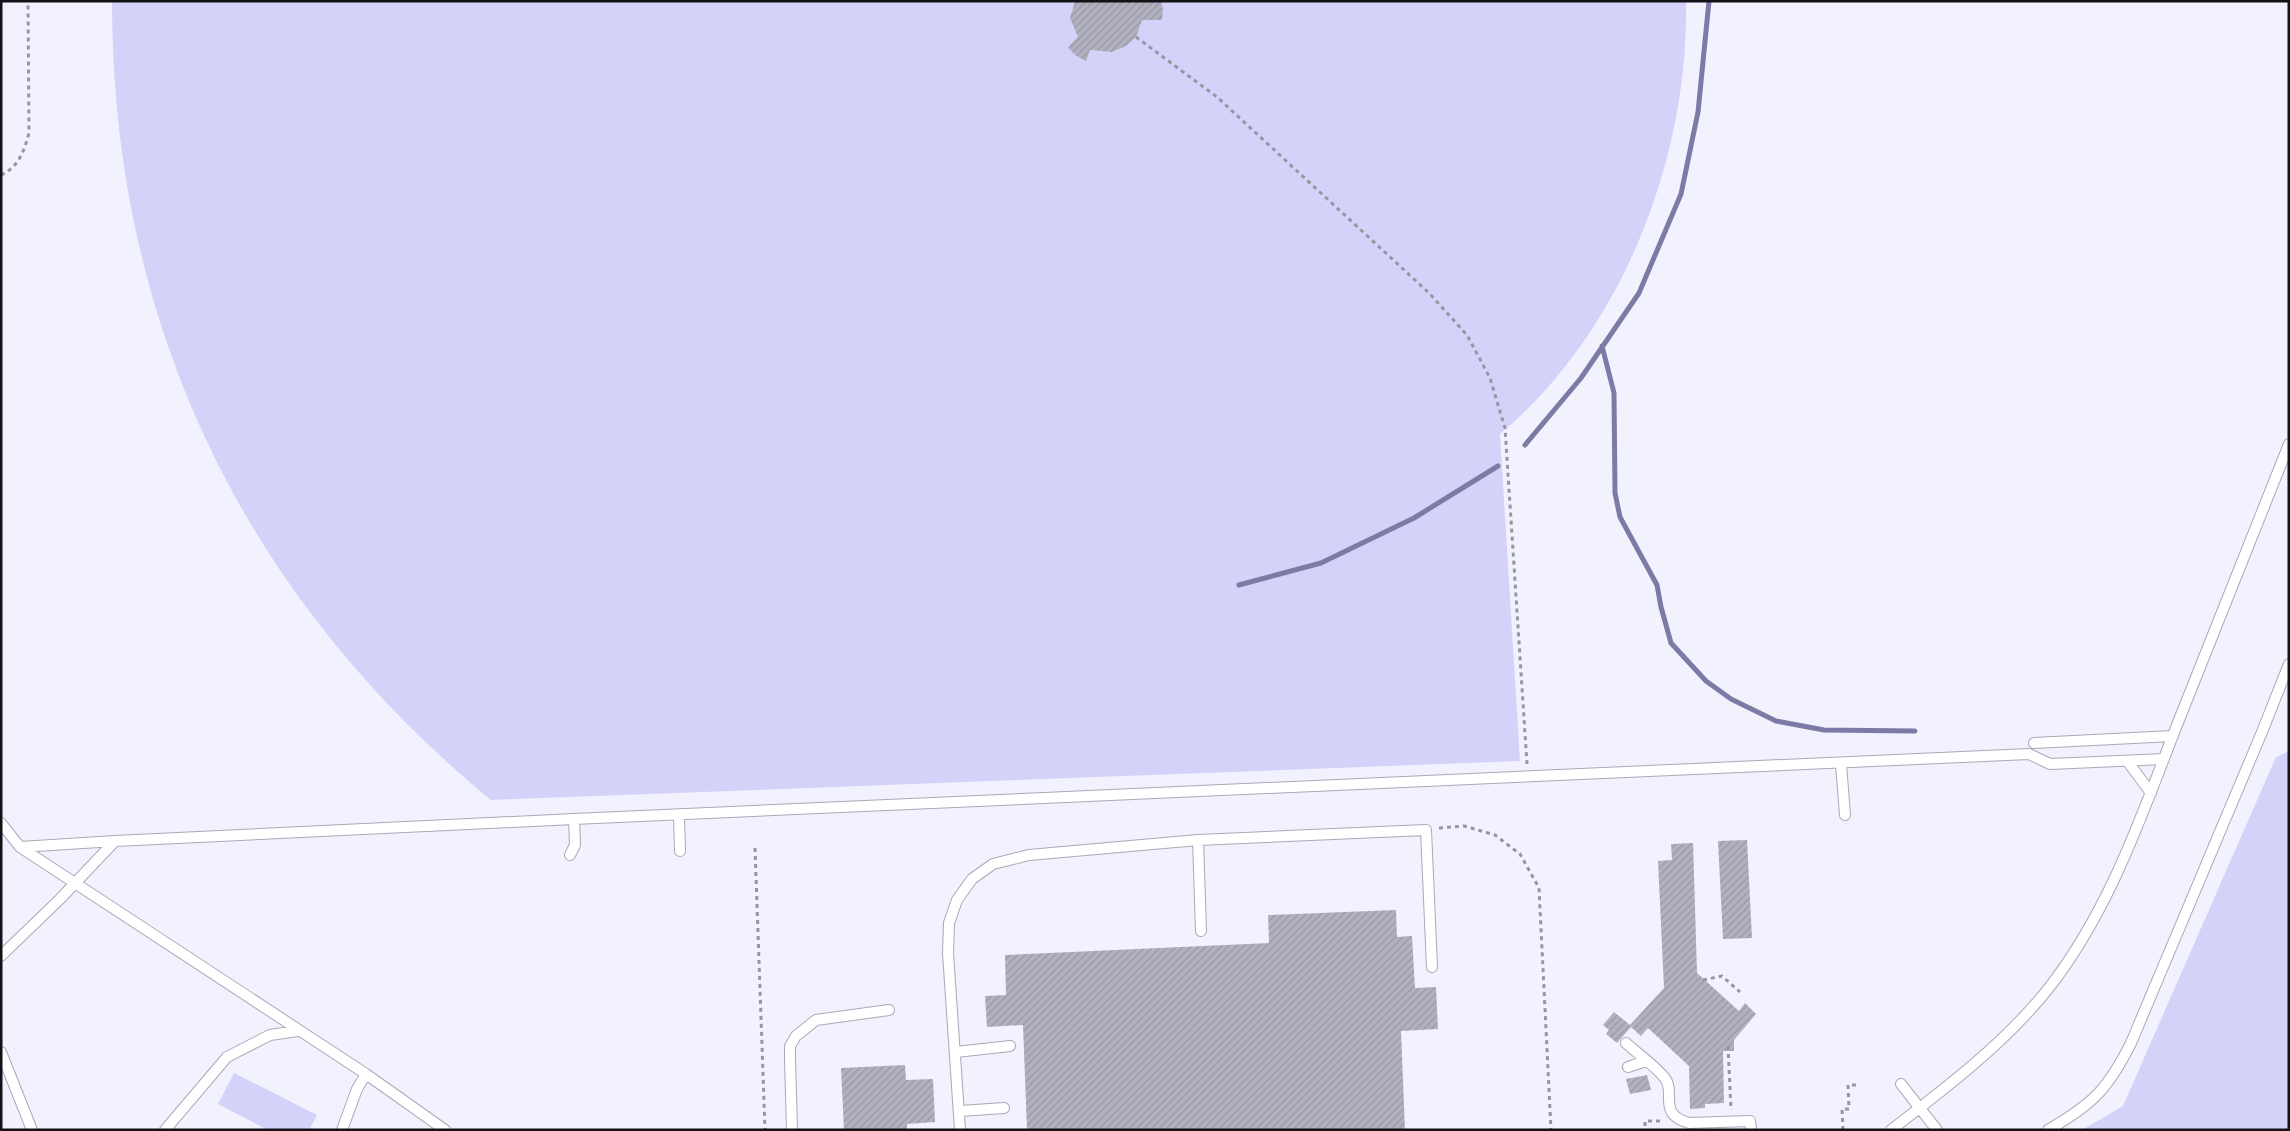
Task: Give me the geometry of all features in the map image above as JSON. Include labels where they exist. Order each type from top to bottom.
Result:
[{"type":"lane","points":[[1891,1130],[1999,1041],[2048,989],[2092,923],[2115,879],[2151,793],[2289,444]]},
{"type":"lane","points":[[2048,1130],[2097,1096],[2116,1072],[2255,750],[2289,664]]},
{"type":"lane","points":[[2034,743],[2173,736]]},
{"type":"lane","points":[[20,848],[115,841],[2029,754],[2050,764],[2164,759]]},
{"type":"lane","points":[[2128,762],[2151,793]]},
{"type":"lane","points":[[1841,764],[1845,814]]},
{"type":"lane","points":[[679,816],[680,852]]},
{"type":"lane","points":[[570,855],[575,845],[574,820]]},
{"type":"lane","points":[[1,823],[20,848],[366,1074],[445,1130]]},
{"type":"lane","points":[[960,1130],[948,953],[949,923],[957,900],[972,879],[993,864],[1029,855],[1198,840],[1426,830],[1432,967]]},
{"type":"lane","points":[[1198,840],[1201,931]]},
{"type":"lane","points":[[1,956],[115,841]]},
{"type":"lane","points":[[792,1130],[790,1046],[796,1036],[816,1020],[889,1010]]},
{"type":"lane","points":[[165,1130],[227,1057],[270,1036],[298,1031]]},
{"type":"lane","points":[[1626,1043],[1665,1078],[1670,1110],[1681,1121],[1689,1123],[1750,1121],[1751,1130]]},
{"type":"lane","points":[[956,1052],[1010,1046]]},
{"type":"lane","points":[[1,1052],[32,1130]]},
{"type":"lane","points":[[1628,1067],[1646,1061]]},
{"type":"lane","points":[[342,1130],[357,1089],[366,1074]]},
{"type":"lane","points":[[1901,1084],[1937,1130]]},
{"type":"lane","points":[[960,1111],[1004,1108]]},
{"type":"path","points":[[1,175],[9,171],[24,153],[29,133],[28,1]]},
{"type":"path","points":[[1136,37],[1217,97],[1429,293],[1467,335],[1490,378],[1505,428],[1528,777]]},
{"type":"path","points":[[1426,830],[1464,826],[1495,835],[1520,854],[1539,888],[1551,1130]]},
{"type":"path","points":[[755,848],[765,1130]]},
{"type":"path","points":[[1703,980],[1722,976],[1740,992]]},
{"type":"path","points":[[1728,1046],[1732,1122]]},
{"type":"path","points":[[1843,1130],[1842,1109],[1849,1109],[1848,1085],[1856,1085]]},
{"type":"shaded area","points":[[112,1],[1686,1],[1684,60],[1675,121],[1661,180],[1640,238],[1613,294],[1581,345],[1543,393],[1500,434],[1520,761],[491,800],[404,720],[327,634],[262,542],[208,445],[167,342],[136,233],[118,119]]},
{"type":"shaded area","points":[[2289,751],[2289,1130],[2082,1130],[2123,1106],[2276,757]]},
{"type":"shaded area","points":[[234,1073],[317,1115],[309,1130],[268,1130],[218,1104]]},
{"type":"building","points":[[1075,1],[1161,1],[1163,10],[1162,20],[1142,20],[1136,37],[1126,46],[1112,52],[1090,50],[1086,61],[1075,55],[1068,47],[1078,37],[1070,18]]},
{"type":"building","points":[[1747,840],[1752,938],[1723,939],[1718,841]]},
{"type":"building","points":[[1693,843],[1697,973],[1739,1011],[1745,1003],[1756,1014],[1734,1040],[1734,1051],[1723,1051],[1724,1103],[1705,1104],[1705,1108],[1690,1109],[1689,1066],[1648,1028],[1641,1036],[1631,1027],[1617,1043],[1606,1034],[1609,1030],[1603,1025],[1614,1012],[1630,1025],[1664,988],[1658,861],[1672,860],[1671,844]]},
{"type":"building","points":[[1396,910],[1397,937],[1412,936],[1415,988],[1436,987],[1438,1029],[1401,1031],[1405,1130],[1027,1130],[1023,1025],[987,1027],[985,996],[1006,995],[1005,955],[1269,943],[1268,915]]},
{"type":"building","points":[[905,1065],[906,1080],[933,1079],[935,1122],[907,1124],[907,1130],[844,1130],[841,1068]]},
{"type":"building","points":[[1647,1075],[1651,1090],[1630,1094],[1626,1079]]},
{"type":"waterway","points":[[1525,445],[1581,378],[1639,293],[1681,194],[1698,112],[1709,1]]},
{"type":"waterway","points":[[1602,346],[1614,393],[1615,493],[1620,517],[1657,585],[1671,643],[1706,681],[1731,699],[1776,721],[1824,730],[1915,731]]},
{"type":"waterway","points":[[1239,585],[1321,563],[1414,518],[1498,466]]}]
